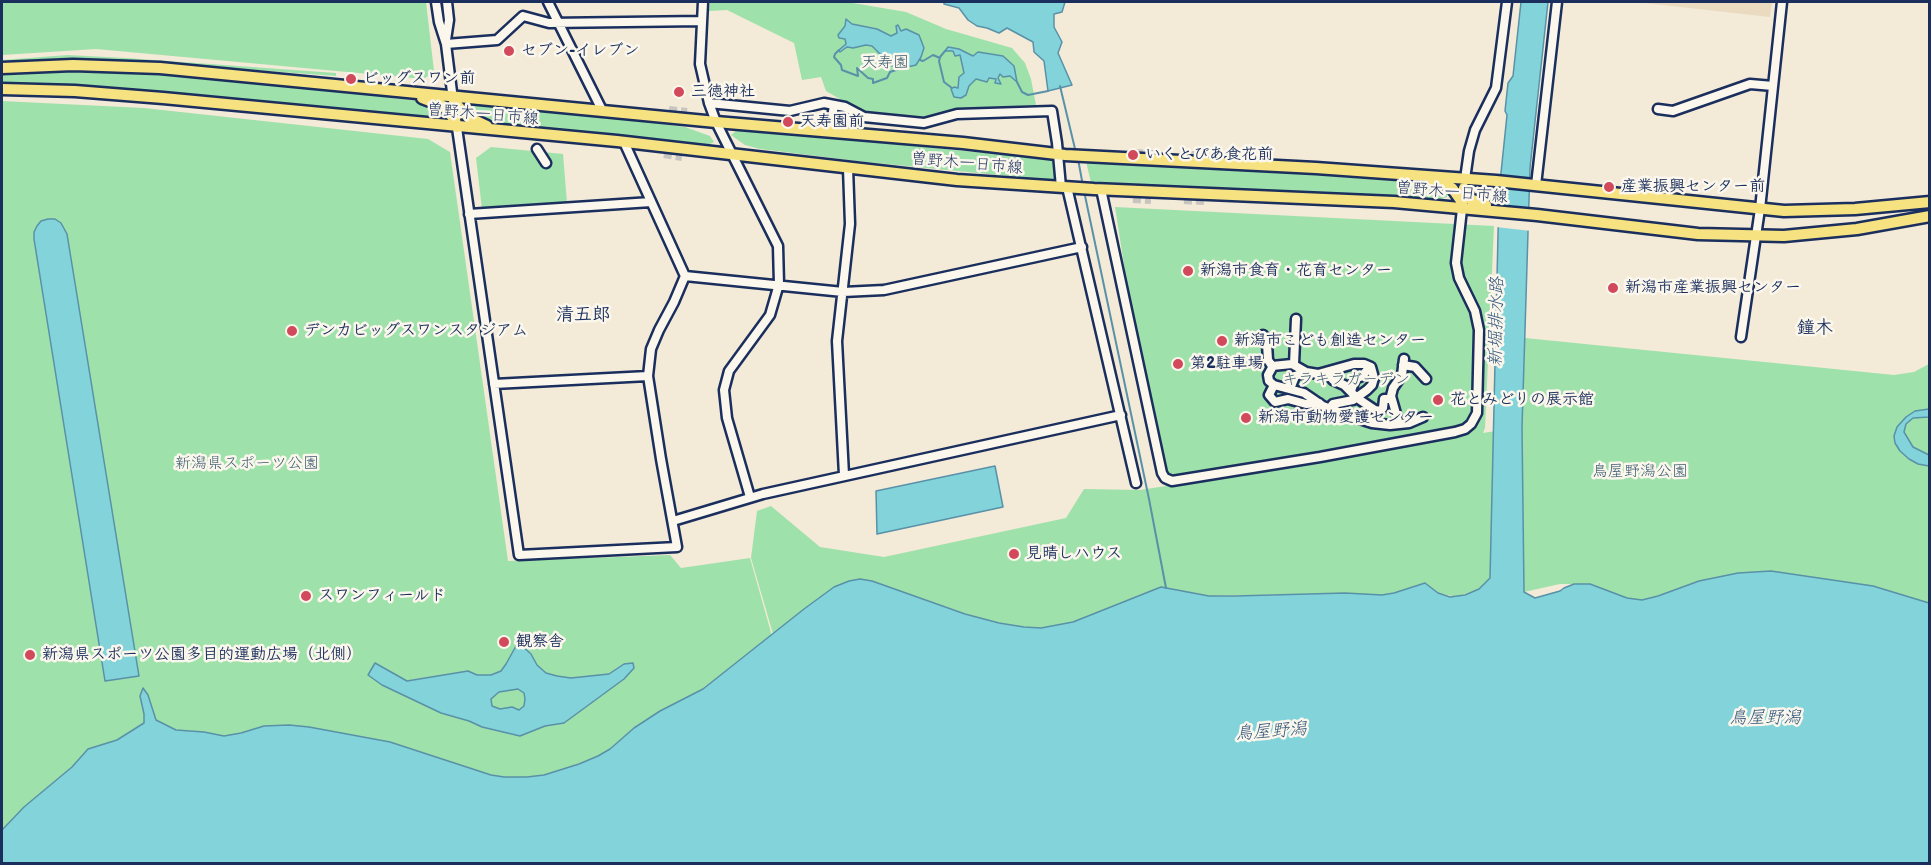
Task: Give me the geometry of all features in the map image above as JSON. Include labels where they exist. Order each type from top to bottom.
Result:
[{"type":"main road","name":"曽野木一日市線","points":[[2,68],[73,65],[172,69],[716,122],[963,143],[1062,155],[1397,174],[1463,192],[1496,209],[1529,215],[1698,234],[1785,236],[1857,229],[1929,216]]},
{"type":"main road","name":"曽野木一日市線","points":[[2,89],[121,95],[624,142],[957,180],[1098,189],[1428,205],[1491,181],[1784,212],[1855,209],[1929,202]]},
{"type":"main road","points":[[408,92],[443,106],[455,120],[457,127]]},
{"type":"main road","points":[[452,96],[468,117],[496,131]]},
{"type":"main road","points":[[1397,174],[1411,179],[1444,184],[1463,192]]},
{"type":"street","points":[[436,2],[446,44],[519,555],[677,547],[648,376],[651,349],[685,276],[624,142]]},
{"type":"street","points":[[446,44],[449,20],[447,2]]},
{"type":"street","points":[[548,2],[602,110]]},
{"type":"street","points":[[703,2],[700,64],[709,103],[716,122],[778,246],[779,284],[770,315],[729,371],[724,390],[727,418],[750,497]]},
{"type":"street","points":[[1098,189],[1165,478],[1172,481],[1298,461],[1465,429],[1477,413],[1479,330],[1475,311],[1459,278],[1456,263],[1469,151],[1475,130],[1492,97],[1498,74],[1507,2]]},
{"type":"street","points":[[1535,185],[1557,2]]},
{"type":"street","points":[[1741,337],[1760,209],[1782,2]]},
{"type":"street","points":[[446,44],[497,40],[523,16],[541,22],[559,23],[702,21]]},
{"type":"street","points":[[1658,109],[1673,111],[1750,84],[1773,86]]},
{"type":"street","points":[[709,103],[790,111],[824,103],[845,107],[864,117],[924,123],[957,114],[1052,111],[1062,155],[1066,187],[1136,483]]},
{"type":"street","points":[[830,131],[834,105]]},
{"type":"street","points":[[537,148],[546,163]]},
{"type":"street","points":[[844,475],[837,341],[850,224],[848,168]]},
{"type":"street","points":[[470,214],[651,202]]},
{"type":"street","points":[[685,276],[843,292],[884,290],[1082,247]]},
{"type":"street","points":[[1294,364],[1296,319]]},
{"type":"street","points":[[1263,334],[1267,344],[1268,360],[1273,366]]},
{"type":"street","points":[[1399,424],[1391,399],[1393,388],[1402,375],[1403,362],[1414,367],[1425,379]]},
{"type":"street","points":[[1330,408],[1333,404],[1345,403],[1354,394],[1372,385],[1373,370],[1364,364],[1354,364],[1318,374],[1306,372],[1294,364],[1273,366],[1268,375],[1269,381],[1274,385],[1304,393],[1319,404],[1330,408],[1372,423],[1409,423],[1423,417]]},
{"type":"street","points":[[1354,394],[1355,379],[1364,375],[1370,367]]},
{"type":"street","points":[[1286,388],[1292,384],[1295,376],[1306,372]]},
{"type":"street","points":[[1327,373],[1333,380],[1344,385],[1378,411],[1384,406],[1384,399],[1391,399]]},
{"type":"street","points":[[494,384],[648,376]]},
{"type":"street","points":[[1274,385],[1269,395],[1275,402],[1288,399],[1306,404],[1319,404]]},
{"type":"street","points":[[673,521],[750,497],[1121,415]]},
{"type":"shaded area","points":[[1636,2],[1772,2],[1770,17]]},
{"type":"green space","points":[[2,2],[426,2],[434,71],[424,79],[96,49],[2,55]]},
{"type":"green space","name":"天寿園","points":[[710,2],[847,2],[906,12],[946,29],[1012,48],[1025,63],[1036,105],[952,112],[924,120],[869,116],[826,91],[821,77],[802,80],[794,43],[727,10],[709,11]]},
{"type":"green space","points":[[68,55],[336,73],[336,76],[116,60],[2,61]]},
{"type":"green space","points":[[2,72],[157,72],[360,91],[392,98],[425,101],[436,104],[444,113],[426,120],[2,85]]},
{"type":"green space","name":"新潟県スポーツ公園","points":[[2,101],[144,108],[428,139],[450,152],[508,561],[670,555],[681,568],[750,558],[772,636],[703,689],[660,711],[598,756],[544,775],[527,777],[491,775],[390,742],[309,727],[264,726],[224,736],[176,730],[156,720],[148,695],[140,696],[144,723],[117,740],[88,749],[72,767],[24,807],[2,830]]},
{"type":"green space","points":[[476,105],[581,113],[685,127],[710,136],[714,142],[706,146],[487,122],[468,112]]},
{"type":"green space","points":[[748,129],[1055,160],[1057,175],[1054,179],[1048,180],[856,161],[760,149],[745,145],[731,135],[737,130]]},
{"type":"green space","points":[[491,147],[563,154],[567,203],[482,209],[476,158]]},
{"type":"green space","points":[[1086,161],[1296,171],[1339,177],[1427,183],[1448,190],[1447,197],[1436,201],[1091,183]]},
{"type":"green space","name":"鳥屋野潟公園","points":[[1115,207],[1494,226],[1483,433],[1522,427],[1525,338],[1894,375],[1914,372],[1929,364],[1929,603],[1738,573],[1699,581],[1642,600],[1627,598],[1590,584],[1560,584],[1524,592],[1479,589],[1457,597],[1438,593],[1424,583],[1382,595],[1345,593],[1210,596],[1161,587],[1073,622],[1041,628],[999,623],[860,579],[834,587],[773,634],[751,558],[757,511],[771,506],[820,547],[884,557],[1066,518],[1084,489],[1140,490],[1166,486],[1159,480],[1156,469]]},
{"type":"water","points":[[944,2],[1065,2],[1062,12],[1054,14],[1054,27],[1062,42],[1058,53],[1072,85],[1048,91],[1044,61],[1034,52],[1033,42],[1007,28],[999,33],[977,26],[968,20],[959,8],[944,4]]},
{"type":"water","name":"鳥屋野潟","points":[[1521,2],[1548,2],[1530,168],[1522,427],[1524,592],[1535,598],[1560,591],[1574,584],[1590,584],[1627,598],[1642,600],[1699,581],[1738,573],[1771,571],[1873,586],[1929,603],[1929,863],[2,864],[2,830],[24,807],[72,767],[88,749],[117,740],[144,723],[140,696],[143,688],[148,695],[156,720],[176,730],[224,736],[264,726],[309,727],[390,742],[491,775],[527,777],[544,775],[579,764],[610,749],[634,728],[660,711],[703,689],[804,609],[834,587],[849,581],[860,579],[872,581],[965,614],[999,623],[1041,628],[1073,622],[1161,587],[1209,596],[1345,593],[1382,595],[1425,583],[1438,593],[1450,597],[1465,595],[1479,589],[1490,578],[1499,192],[1508,83],[1513,76]]},
{"type":"water","points":[[846,19],[852,24],[877,29],[891,36],[897,33],[896,26],[898,25],[901,31],[906,29],[919,35],[924,48],[921,57],[916,65],[899,69],[884,65],[881,55],[872,46],[847,47],[840,52],[839,50],[846,44],[845,39],[839,38],[838,35],[845,26]]},
{"type":"water","points":[[948,47],[959,49],[973,56],[978,52],[1003,56],[1014,66],[1017,82],[1010,76],[1003,77],[1000,74],[998,78],[1001,84],[995,83],[996,79],[989,78],[987,82],[976,79],[969,86],[966,95],[961,98],[954,97],[951,89],[958,88],[959,77],[964,73],[960,55],[955,56],[953,51],[945,51]]},
{"type":"water","points":[[55,219],[61,223],[67,234],[139,676],[105,681],[34,239],[37,226],[41,221]]},
{"type":"water","points":[[1929,409],[1929,417],[1913,418],[1906,424],[1904,432],[1913,447],[1929,455],[1929,466],[1909,459],[1900,451],[1894,436],[1897,427],[1906,417],[1915,411]]},
{"type":"water","points":[[995,466],[1003,507],[877,534],[876,491]]},
{"type":"water","points":[[521,645],[531,654],[537,665],[546,673],[557,676],[571,678],[609,674],[624,664],[633,663],[634,668],[624,679],[564,723],[545,726],[520,736],[482,727],[441,713],[382,685],[368,675],[375,663],[407,681],[468,671],[477,675],[491,675],[501,671],[516,646]],"holes":[[[518,689],[524,693],[524,706],[519,710],[512,707],[500,709],[492,706],[491,699],[499,692]]]},
{"type":"pier","points":[[1496,204],[1532,208],[1531,231],[1496,227]]},
{"type":"waterway","points":[[839,50],[834,57],[842,70],[858,76],[857,68],[868,78],[873,79],[873,83],[887,78],[890,72],[899,69]]},
{"type":"waterway","points":[[945,51],[939,61],[944,82],[952,88]]},
{"type":"waterway","points":[[920,60],[923,61],[933,55],[940,58]]},
{"type":"waterway","points":[[1017,82],[1022,92],[1028,95],[1048,91]]},
{"type":"waterway","points":[[1060,86],[1076,153]]},
{"type":"waterway","points":[[1078,159],[1083,186]]},
{"type":"waterway","points":[[1084,191],[1166,588]]},
{"type":"tunnel","points":[[669,110],[687,112]]},
{"type":"tunnel","points":[[1135,153],[1154,154]]},
{"type":"tunnel","points":[[664,154],[682,157]]},
{"type":"tunnel","points":[[1187,155],[1208,155]]},
{"type":"tunnel","points":[[1133,199],[1151,200]]},
{"type":"tunnel","points":[[1184,200],[1205,201]]},
{"type":"place","name":"セブン-イレブン","points":[[509,51]]},
{"type":"place","name":"ビッグスワン前","points":[[351,79]]},
{"type":"place","name":"三徳神社","points":[[679,92]]},
{"type":"place","name":"天寿園前","points":[[788,122]]},
{"type":"place","name":"いくとぴあ食花前","points":[[1133,155]]},
{"type":"place","name":"産業振興センター前","points":[[1609,187]]},
{"type":"place","name":"新潟市食育・花育センター","points":[[1188,271]]},
{"type":"place","name":"新潟市産業振興センター","points":[[1613,288]]},
{"type":"place","name":"デンカビッグスワンスタジアム","points":[[292,331]]},
{"type":"place","name":"新潟市こども創造センター","points":[[1222,341]]},
{"type":"place","name":"第2駐車場","points":[[1178,364]]},
{"type":"place","name":"花とみどりの展示館","points":[[1438,400]]},
{"type":"place","name":"新潟市動物愛護センター","points":[[1246,418]]},
{"type":"place","name":"見晴しハウス","points":[[1014,554]]},
{"type":"place","name":"スワンフィールド","points":[[306,596]]},
{"type":"place","name":"観察舎","points":[[504,642]]},
{"type":"place","name":"新潟県スポーツ公園多目的運動広場（北側）","points":[[30,655]]},
{"type":"district","name":"清五郎","points":[[583,315]]},
{"type":"district","name":"鐘木","points":[[1815,328]]},
{"type":"water label","name":"新堀排水路","points":[[1497,322]]},
{"type":"park label","name":"キラキラガーデン","points":[[1346,380]]}]
